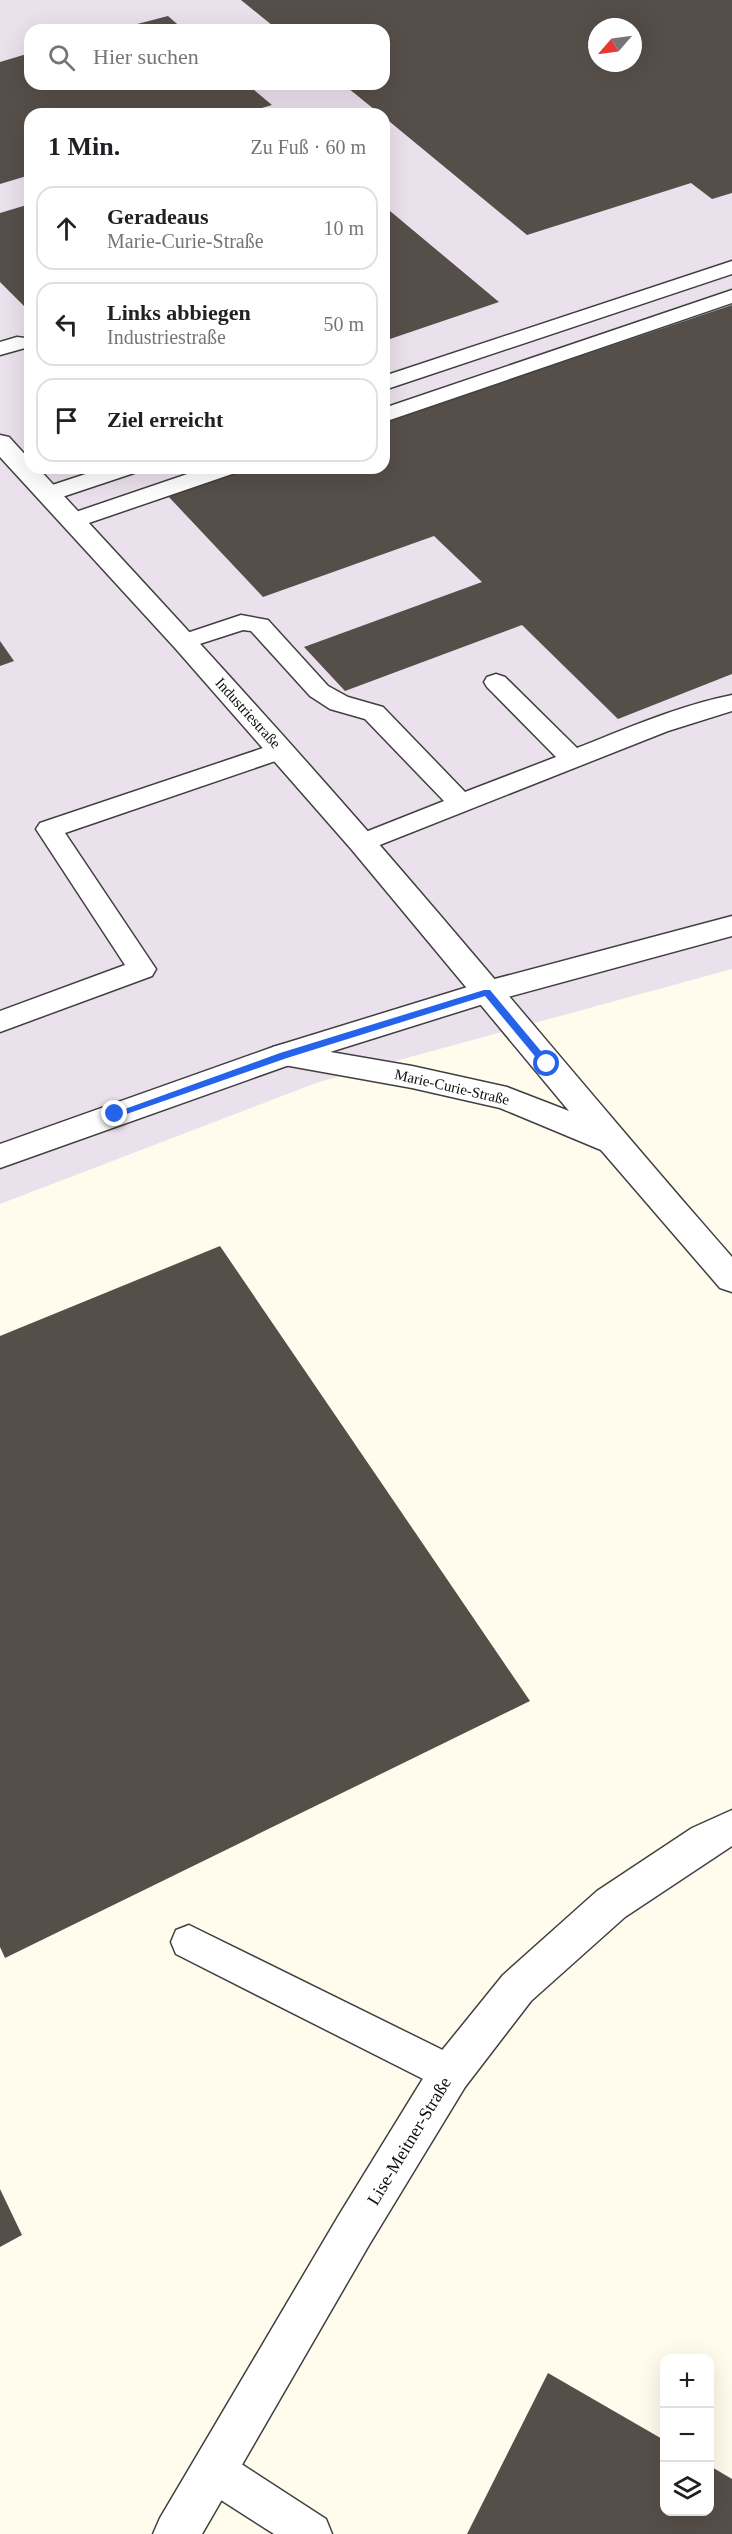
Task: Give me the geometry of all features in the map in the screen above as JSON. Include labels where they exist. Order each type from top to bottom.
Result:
[{"type":"street","name":"Industriestraße","points":[[0,442],[24,468]]},
{"type":"street","name":"Industriestraße","points":[[30,474],[281,750],[487,992]]},
{"type":"street","points":[[0,1156],[284,1055],[487,992],[732,926]]},
{"type":"street","name":"Marie-Curie-Straße","points":[[487,992],[732,1279]]},
{"type":"street","name":"Marie-Curie-Straße","points":[[284,1055],[412,1077],[507,1098],[614,1143]]},
{"type":"street","name":"Lise-Meitner-Straße","points":[[176,2534],[354,2230],[450,2073],[517,1988],[611,1904],[706,1840],[732,1827]]},
{"type":"lane","points":[[390,381],[732,267]]},
{"type":"lane","points":[[390,413],[732,296]]},
{"type":"lane","points":[[48,494],[108,474]]},
{"type":"lane","points":[[72,521],[209,474]]},
{"type":"lane","points":[[184,642],[241,622],[259,625],[319,691],[339,703],[374,713],[461,803]]},
{"type":"lane","points":[[496,682],[573,759]]},
{"type":"lane","points":[[362,843],[659,725],[712,707],[732,703]]},
{"type":"lane","points":[[0,1022],[142,969],[49,829],[281,750]]},
{"type":"lane","points":[[189,1942],[450,2073]]},
{"type":"lane","points":[[214,2471],[311,2534]]},
{"type":"shaded area","points":[[0,0],[732,0],[732,969],[319,1082],[0,1204]]},
{"type":"building","points":[[241,0],[732,0],[732,193],[712,199],[691,183],[527,235],[390,122],[390,108],[373,108],[350,90],[390,90],[390,24],[271,24]]},
{"type":"building","points":[[168,16],[177,24],[137,24]]},
{"type":"building","points":[[24,55],[24,90],[254,90],[272,105],[262,108],[24,108],[24,177],[0,184],[0,62]]},
{"type":"building","points":[[24,206],[24,306],[0,282],[0,213]]},
{"type":"building","points":[[390,211],[499,302],[390,339]]},
{"type":"building","points":[[732,305],[732,674],[618,719],[522,625],[345,691],[304,647],[482,582],[434,536],[263,597],[167,495],[229,474],[390,474],[390,420]]},
{"type":"building","points":[[0,641],[14,661],[0,666]]},
{"type":"building","points":[[220,1246],[530,1701],[5,1958],[0,1947],[0,1336]]},
{"type":"building","points":[[0,2189],[22,2235],[0,2247]]},
{"type":"building","points":[[548,2373],[660,2438],[660,2516],[714,2516],[714,2468],[732,2479],[732,2534],[467,2534]]},
{"type":"route","points":[[115,1114],[284,1055],[487,992],[547,1064]]}]
